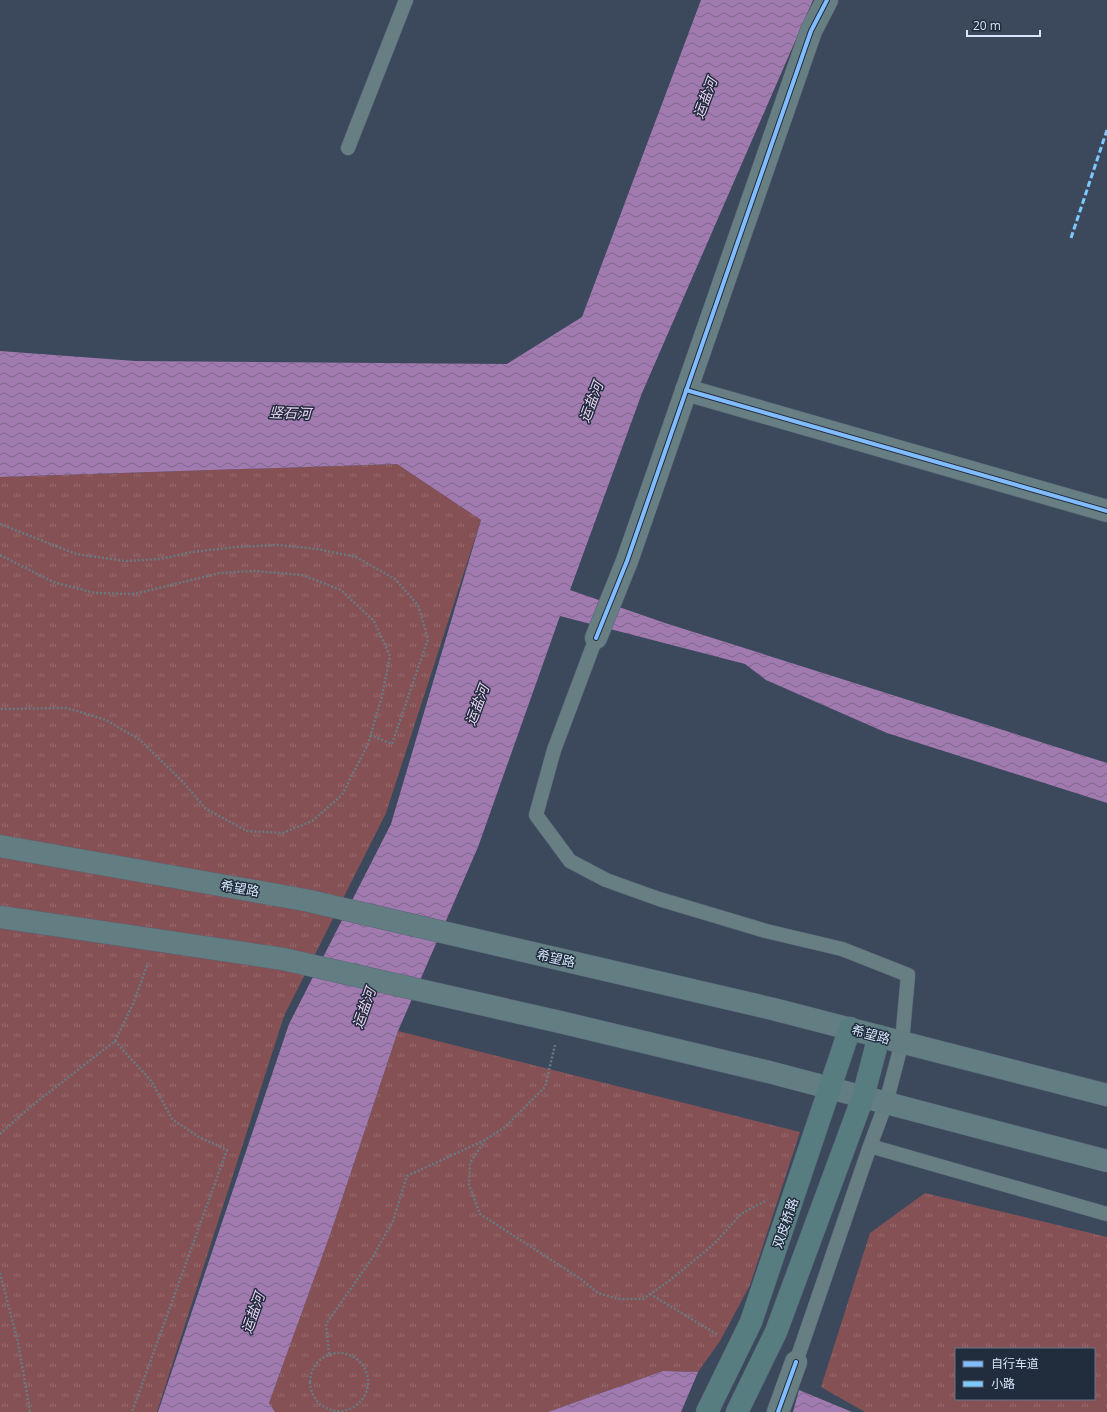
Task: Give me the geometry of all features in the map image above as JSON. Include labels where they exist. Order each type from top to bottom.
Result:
[{"type":"main road","name":"希望路","points":[[0,846],[305,900],[773,1009],[1107,1095]]},
{"type":"main road","points":[[0,917],[283,959],[560,1022],[863,1097],[1107,1160]]},
{"type":"main road","name":"双皮桥路","points":[[707,1412],[751,1322],[831,1089],[850,1028]]},
{"type":"main road","points":[[737,1412],[776,1332],[863,1097],[879,1036]]},
{"type":"street","points":[[596,638],[627,561],[811,31],[827,0]]},
{"type":"street","points":[[686,390],[1107,511]]},
{"type":"street","points":[[778,1412],[796,1362]]},
{"type":"lane","points":[[348,148],[406,0]]},
{"type":"lane","points":[[596,638],[554,750],[536,815],[570,861],[606,880],[659,899],[766,931],[842,949],[908,975],[902,1042],[886,1103],[796,1362]]},
{"type":"lane","points":[[870,1146],[1107,1214]]},
{"type":"path","points":[[0,524],[76,554],[126,561],[160,558],[192,552],[236,547],[277,545],[317,550],[356,558],[395,580],[418,605],[428,639],[392,744],[370,735]]},
{"type":"path","points":[[0,555],[53,582],[95,593],[134,594],[220,573],[254,571],[302,575],[341,590],[374,621],[390,656],[382,696],[370,735],[342,795],[312,821],[283,833],[247,831],[206,809],[182,781],[140,740],[106,720],[67,708],[0,709]]},
{"type":"path","points":[[0,1134],[29,1108],[115,1041],[133,1004],[157,940]]},
{"type":"path","points":[[329,1354],[326,1324],[370,1260],[393,1221],[407,1176],[485,1140],[505,1127],[545,1087],[560,1022]]},
{"type":"path","points":[[115,1041],[152,1082],[172,1120],[199,1137],[227,1150],[132,1412]]},
{"type":"path","points":[[485,1140],[470,1163],[469,1185],[480,1214],[581,1279],[598,1293],[618,1299],[643,1298],[669,1281],[714,1244],[741,1214],[772,1197],[791,1203]]},
{"type":"path","points":[[0,1273],[18,1342],[30,1412]]},
{"type":"path","points":[[650,1294],[738,1348]]},
{"type":"path","points":[[339,1352],[349,1354],[358,1360],[364,1367],[368,1377],[368,1388],[364,1397],[358,1405],[349,1411],[339,1412],[328,1410],[320,1405],[313,1397],[310,1387],[310,1377],[313,1367],[320,1359],[329,1354],[339,1352]]},
{"type":"green space","points":[[397,464],[481,520],[386,813],[284,1016],[157,1412],[0,1412],[0,477]]},
{"type":"green space","points":[[398,1031],[800,1132],[750,1285],[720,1341],[698,1372],[663,1371],[548,1412],[275,1412],[269,1403],[331,1232]]},
{"type":"green space","points":[[925,1193],[1107,1237],[1107,1412],[865,1412],[821,1387],[870,1233]]},
{"type":"water","points":[[701,0],[813,0],[642,393],[570,590],[665,623],[1107,763],[1107,803],[887,733],[766,680],[745,664],[560,616],[478,847],[398,1031],[331,1232],[269,1403],[275,1412],[158,1412],[289,1024],[391,824],[481,520],[397,464],[0,477],[0,351],[135,361],[507,364],[582,317]]},
{"type":"water","points":[[663,1371],[698,1372],[681,1412],[548,1412]]},
{"type":"water","points":[[799,1390],[852,1412],[793,1412]]},
{"type":"marked path","points":[[1071,238],[1107,130]]},
{"type":"cycle path","points":[[596,638],[627,561],[811,31],[827,0]]},
{"type":"cycle path","points":[[686,390],[1107,511]]},
{"type":"cycle path","points":[[778,1412],[796,1362]]},
{"type":"water label","name":"运盐河","points":[[705,98]]},
{"type":"water label","name":"运盐河","points":[[591,402]]},
{"type":"water label","name":"竖石河","points":[[290,413]]},
{"type":"water label","name":"运盐河","points":[[477,705]]},
{"type":"water label","name":"运盐河","points":[[364,1008]]},
{"type":"water label","name":"运盐河","points":[[253,1313]]}]
